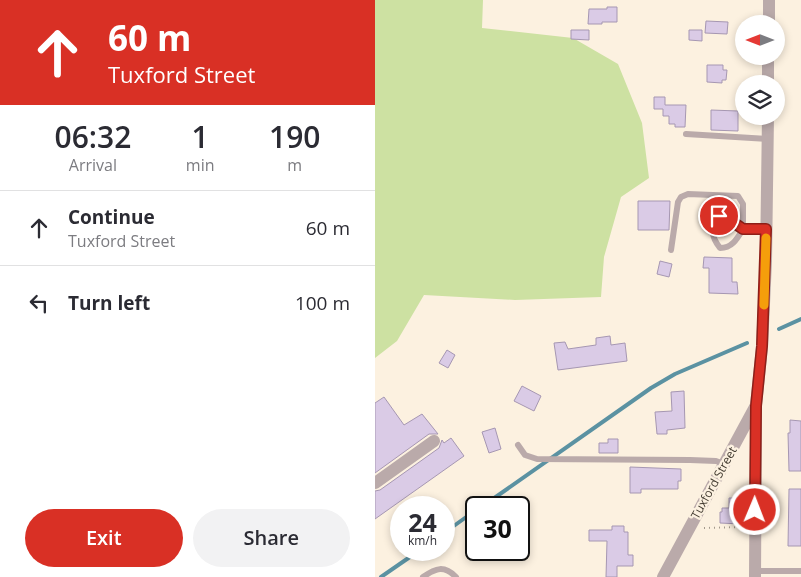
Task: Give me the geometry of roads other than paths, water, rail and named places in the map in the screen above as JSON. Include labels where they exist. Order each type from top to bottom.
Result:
[{"type":"street","points":[[769,0],[769,15]]},
{"type":"street","name":"Tuxford Street","points":[[663,577],[756,406],[762,346],[767,125]]},
{"type":"street","points":[[755,574],[756,406]]},
{"type":"street","points":[[375,483],[434,441]]},
{"type":"lane","points":[[686,134],[767,139]]},
{"type":"lane","points":[[671,250],[678,202],[681,197],[688,194],[738,196],[743,204],[743,229],[735,242],[727,248],[720,248],[715,242],[712,233],[714,221],[719,216],[724,216],[743,229],[766,229]]},
{"type":"lane","points":[[518,445],[529,458],[537,459],[690,460],[725,464]]},
{"type":"lane","points":[[423,577],[439,569],[449,570],[456,577]]},
{"type":"lane","points":[[755,574],[801,571]]},
{"type":"waterway","points":[[779,329],[801,319]]},
{"type":"waterway","points":[[497,496],[651,388],[675,374],[747,343]]},
{"type":"waterway","points":[[455,525],[465,518]]},
{"type":"waterway","points":[[381,577],[404,561]]}]
